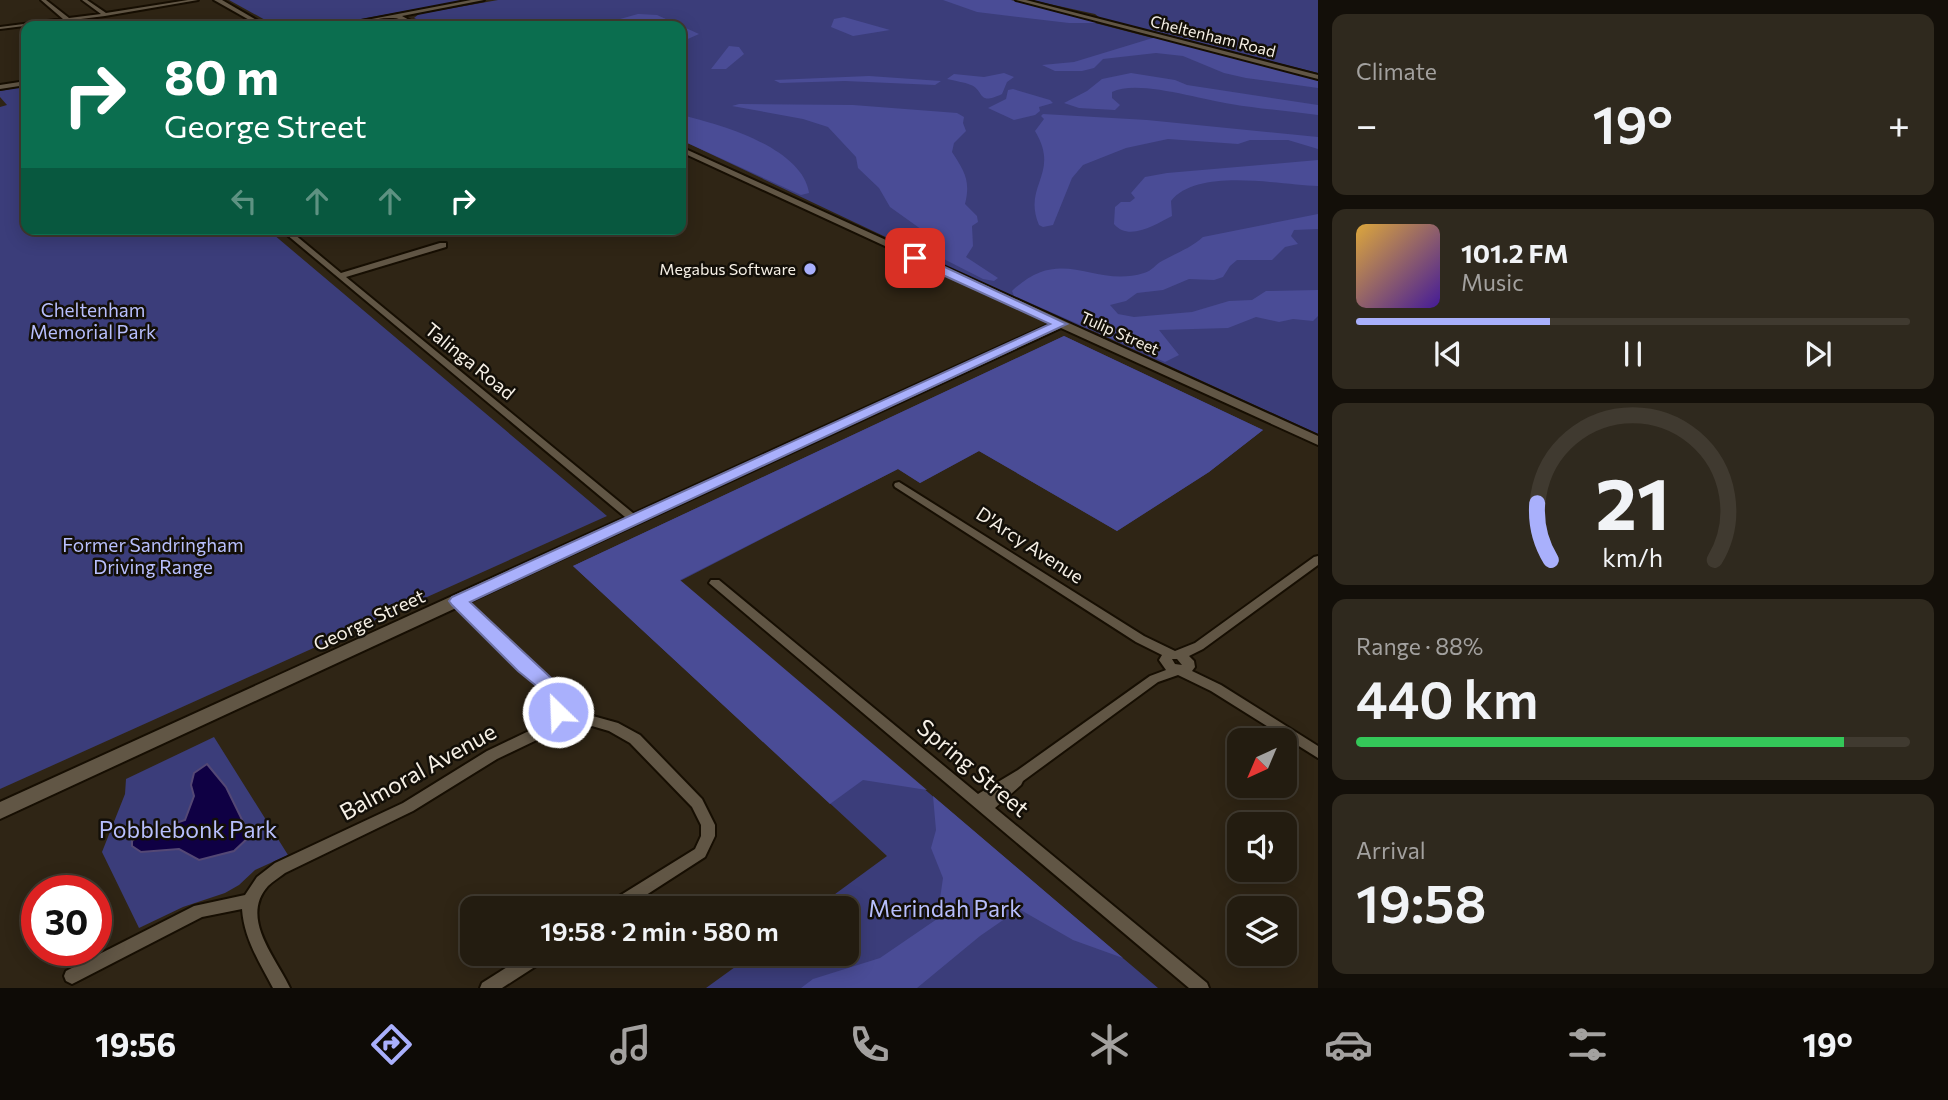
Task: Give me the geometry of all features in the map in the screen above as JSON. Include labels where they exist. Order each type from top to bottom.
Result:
[{"type":"street","points":[[43,0],[68,20]]},
{"type":"street","points":[[84,0],[105,15]]},
{"type":"street","points":[[60,21],[196,0]]},
{"type":"street","points":[[217,0],[255,21]]},
{"type":"street","points":[[367,21],[481,0]]},
{"type":"street","name":"Cheltenham Road","points":[[1019,0],[1318,77]]},
{"type":"street","points":[[396,16],[406,21]]},
{"type":"street","points":[[0,29],[21,26]]},
{"type":"street","points":[[0,87],[21,84]]},
{"type":"street","name":"Tulip Street","points":[[686,151],[1318,441]]},
{"type":"street","name":"Talinga Road","points":[[290,235],[635,520]]},
{"type":"street","points":[[340,276],[443,245]]},
{"type":"street","name":"George Street","points":[[0,811],[1060,324]]},
{"type":"street","name":"D'Arcy Avenue","points":[[899,485],[1318,753]]},
{"type":"street","points":[[981,805],[1318,560]]},
{"type":"street","name":"Spring Street","points":[[715,583],[1201,988]]},
{"type":"street","points":[[458,601],[524,666],[552,688],[557,695],[558,712],[612,727],[635,739],[697,803],[708,825],[708,836],[700,853],[632,896]]},
{"type":"street","name":"Balmoral Avenue","points":[[250,901],[264,879],[280,868],[408,807],[492,755],[546,728],[558,712]]},
{"type":"street","points":[[72,976],[200,911],[250,901],[250,926],[282,988]]},
{"type":"street","points":[[488,988],[522,966]]},
{"type":"green space","points":[[229,0],[466,0],[350,21],[267,21]]},
{"type":"green space","points":[[498,0],[1006,0],[1318,81],[1318,434],[1093,331],[1063,321],[686,142],[686,21],[421,21],[414,18],[419,14]]},
{"type":"green space","points":[[943,0],[1011,0],[1099,23],[1069,23],[977,12]]},
{"type":"green space","points":[[1031,0],[1318,0],[1318,73],[1100,18],[1095,14]]},
{"type":"green space","points":[[638,14],[657,15],[670,21],[600,21]]},
{"type":"green space","points":[[844,17],[890,30],[853,36],[831,27],[834,19]]},
{"type":"green space","points":[[686,28],[699,34],[686,40]]},
{"type":"green space","points":[[1156,37],[1318,80],[1318,88],[1246,78],[1224,73],[1183,56],[1156,53],[1103,59],[1094,68],[1082,71],[1055,71],[1042,65],[1074,62]]},
{"type":"green space","points":[[729,46],[739,47],[744,54],[726,69],[711,69]]},
{"type":"green space","points":[[1004,73],[1014,77],[1007,82],[1002,94],[989,98],[982,96],[971,85],[947,79],[954,74],[984,77]]},
{"type":"green space","points":[[1131,73],[1175,80],[1187,85],[1318,105],[1318,115],[1242,106],[1137,88],[1112,92],[1112,98],[1120,105],[1115,110],[1079,108],[1064,103],[1087,91],[1102,79]]},
{"type":"green space","points":[[869,76],[941,81],[935,85],[845,81],[780,83],[774,80]]},
{"type":"green space","name":"Former Sandringham Driving Range","points":[[21,87],[21,235],[274,235],[607,516],[0,789],[0,107],[7,105],[0,97],[0,91]]},
{"type":"green space","points":[[1013,89],[1053,103],[1039,107],[1040,111],[1035,115],[1014,120],[988,108],[1006,99],[1008,90]]},
{"type":"green space","points":[[853,105],[957,113],[964,117],[966,131],[954,143],[952,152],[965,176],[965,204],[977,216],[978,222],[972,226],[973,246],[966,257],[998,278],[994,281],[983,279],[930,252],[932,237],[890,207],[879,188],[858,168],[856,157],[828,127],[803,119],[732,106]]},
{"type":"green space","points":[[686,116],[736,132],[775,150],[803,177],[809,193],[801,195],[686,142]]},
{"type":"green space","points":[[1041,116],[1147,120],[1318,137],[1318,149],[1288,140],[1250,140],[1238,144],[1168,139],[1126,148],[1083,165],[1072,178],[1053,225],[1043,227],[1039,225],[1035,211],[1035,199],[1044,158],[1035,131],[1044,119]]},
{"type":"green space","points":[[1318,160],[1318,186],[1240,180],[1200,184],[1183,191],[1171,201],[1172,216],[1151,227],[1127,231],[1114,224],[1115,207],[1135,198],[1131,193],[1145,177]]},
{"type":"green space","points":[[1318,214],[1318,229],[1294,230],[1291,236],[1298,244],[1285,247],[1272,260],[1237,260],[1223,277],[1214,280],[1189,279],[1163,290],[1137,293],[1126,301],[1110,305],[1118,314],[1134,317],[1192,312],[1229,301],[1252,300],[1266,291],[1318,290],[1318,316],[1313,321],[1293,319],[1279,322],[1256,317],[1228,328],[1159,330],[1179,355],[1165,362],[1014,296],[1012,291],[1030,277],[1047,270],[1062,268],[1109,276],[1144,273],[1203,237]]},
{"type":"green space","name":"Merindah Park","points":[[1064,336],[1263,430],[1209,472],[1117,531],[979,451],[920,483],[898,469],[680,581],[1158,988],[706,988],[736,966],[859,966],[859,896],[832,896],[887,856],[573,566]]},
{"type":"green space","name":"Merindah Park","points":[[1064,336],[1263,430],[1209,472],[1117,531],[979,451],[920,483],[898,469],[680,580],[927,790],[863,780],[830,804],[573,566]]},
{"type":"green space","name":"Pobblebonk Park","points":[[214,737],[288,855],[255,870],[239,885],[225,893],[183,907],[139,928],[102,852],[125,794],[126,779]]},
{"type":"green space","points":[[933,796],[1123,958],[1073,940],[1019,909],[980,936],[917,988],[801,988],[813,979],[880,958],[937,919],[943,878],[931,848],[936,830]]},
{"type":"shaded area","points":[[207,764],[226,787],[250,836],[234,851],[199,860],[179,849],[141,852],[132,846],[132,841],[138,836],[185,820],[194,796],[191,785],[194,773]]},
{"type":"place","name":"Megabus Software","points":[[810,269]]},
{"type":"route","points":[[558,712],[557,695],[552,688],[524,666],[458,601],[1060,324],[915,258]]},
{"type":"park label","name":"Cheltenham Memorial Park","points":[[93,321]]}]
